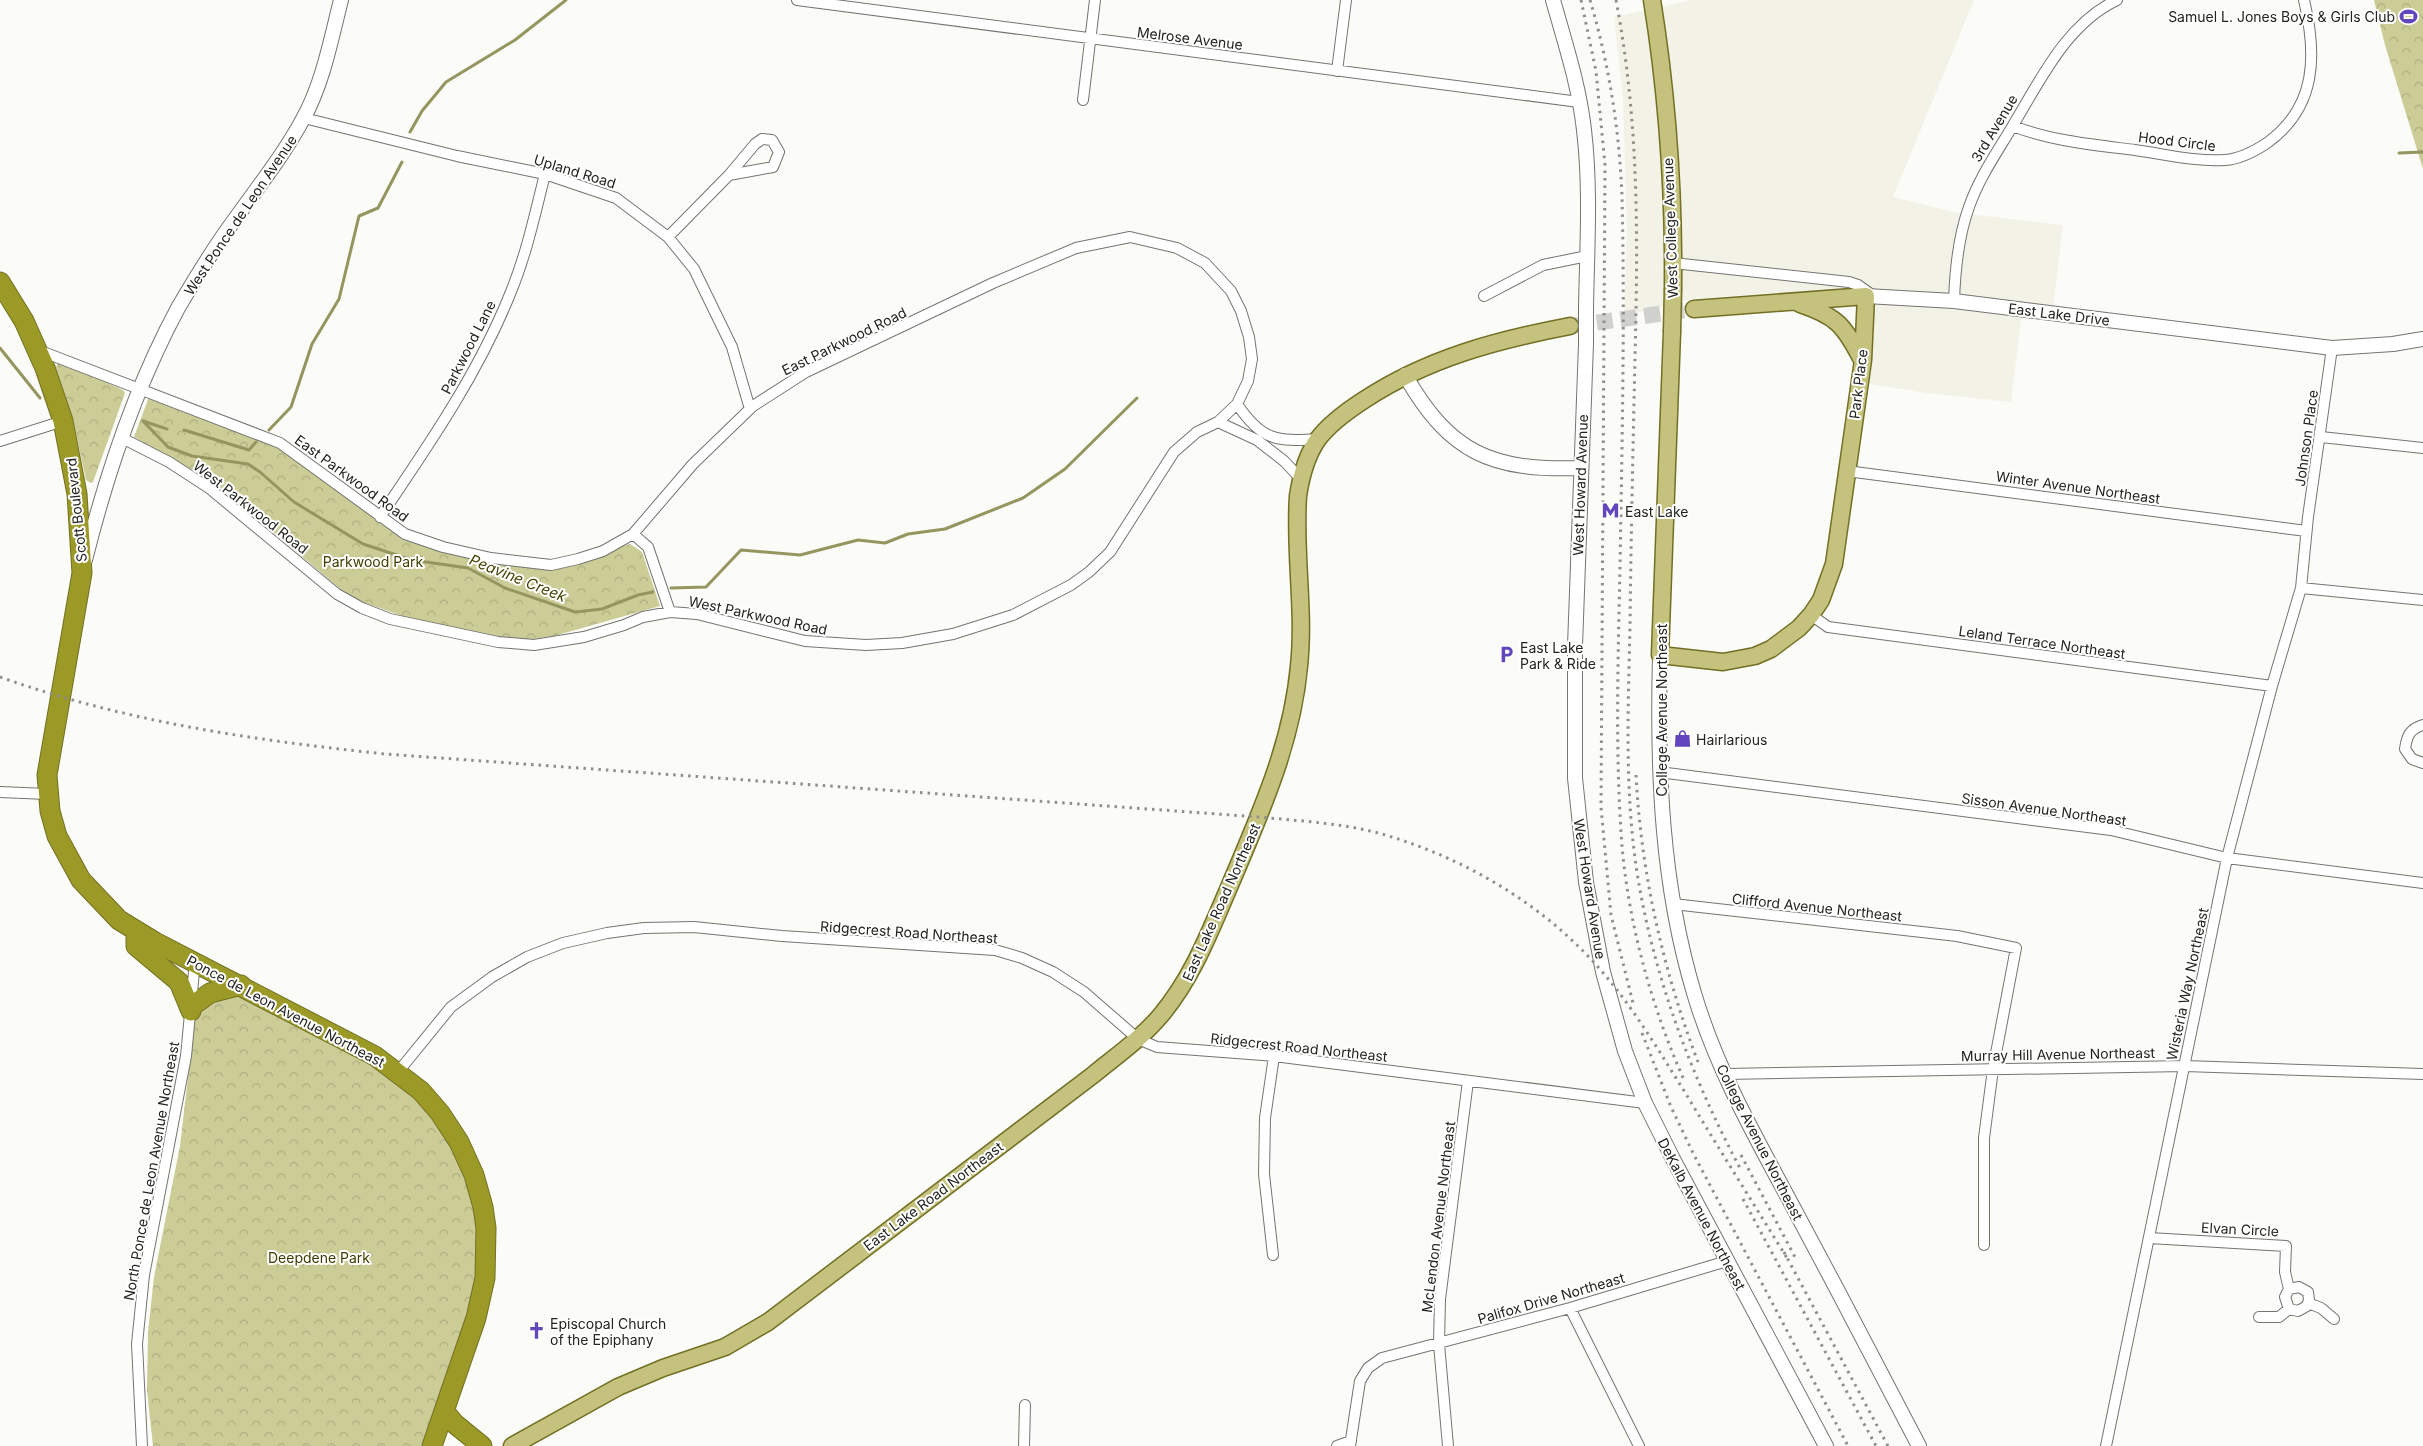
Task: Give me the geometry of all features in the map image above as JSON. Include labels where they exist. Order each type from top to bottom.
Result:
[{"type":"highway","name":"Scott Boulevard","points":[[0,282],[24,321],[37,350],[63,421],[76,487],[82,573]]},
{"type":"highway","name":"West Ponce de Leon Avenue","points":[[62,687],[82,573]]},
{"type":"highway","name":"Ponce de Leon Avenue Northeast","points":[[62,687],[47,773],[47,794],[57,836],[71,865],[105,908],[136,932],[349,1042],[398,1072],[431,1102],[459,1142],[474,1175],[486,1228],[486,1264],[481,1298],[432,1446]]},
{"type":"highway","points":[[136,932],[136,946],[179,982],[192,1009],[210,993],[241,985]]},
{"type":"highway","points":[[444,1412],[455,1424],[482,1446]]},
{"type":"main road","name":"West Ponce de Leon Avenue","points":[[82,573],[104,488],[120,437],[140,388],[175,314],[200,271],[233,222],[279,160],[304,118],[319,80],[341,0]]},
{"type":"main road","name":"West Howard Avenue","points":[[1553,0],[1579,102],[1586,154],[1586,344],[1575,646],[1574,778],[1586,882],[1602,972]]},
{"type":"main road","name":"West College Avenue","points":[[1652,0],[1659,47],[1672,228],[1673,289],[1669,456]]},
{"type":"main road","name":"East Lake Drive","points":[[1694,309],[1870,296],[1954,301],[2332,348],[2393,344],[2423,339]]},
{"type":"main road","name":"Park Place","points":[[1660,656],[1700,661],[1738,661],[1771,649],[1799,628],[1811,615],[1828,584],[1834,564],[1870,296]]},
{"type":"main road","points":[[1791,301],[1825,312],[1841,325],[1851,338],[1862,360]]},
{"type":"main road","name":"East Lake Road Northeast","points":[[512,1446],[618,1387],[662,1368],[725,1347],[761,1326],[1138,1039],[1160,1016],[1191,972],[1259,817],[1286,742],[1300,666],[1301,619],[1296,513],[1301,479],[1318,439],[1332,423],[1348,411],[1405,376],[1466,351],[1510,338],[1570,326]]},
{"type":"main road","points":[[1405,376],[1435,420],[1472,450],[1512,466],[1536,469],[1581,468]]},
{"type":"main road","name":"College Avenue Northeast","points":[[1669,456],[1660,656],[1659,772],[1665,849],[1674,904],[1694,993],[1724,1074],[1919,1446]]},
{"type":"main road","name":"DeKalb Avenue Northeast","points":[[1602,972],[1625,1051],[1646,1103],[1727,1262],[1826,1446]]},
{"type":"street","name":"Melrose Avenue","points":[[797,0],[1090,40],[1579,102]]},
{"type":"street","points":[[1083,100],[1095,0]]},
{"type":"street","points":[[1337,71],[1346,0]]},
{"type":"street","name":"3rd Avenue","points":[[1954,301],[1960,242],[1968,209],[1980,178],[2013,126],[2040,78],[2078,29],[2109,4],[2117,0]]},
{"type":"street","name":"Hood Circle","points":[[2013,126],[2029,132],[2102,146],[2195,158],[2226,160],[2255,152],[2279,134],[2295,115],[2308,91],[2312,66],[2310,26],[2304,0]]},
{"type":"street","name":"Upland Road","points":[[304,118],[458,156],[545,174],[616,198],[668,237],[694,269],[732,346],[750,409]]},
{"type":"street","points":[[668,237],[729,175],[755,144],[762,139],[772,140],[776,144],[780,152],[773,166],[729,175]]},
{"type":"street","name":"Parkwood Lane","points":[[380,517],[450,413],[489,341],[511,293],[545,174]]},
{"type":"street","name":"East Parkwood Road","points":[[37,350],[280,443],[405,534],[443,547],[526,563],[551,565],[578,560],[603,551],[633,534],[693,464],[750,409],[806,372],[1017,272],[1076,248],[1130,237],[1177,248],[1205,263],[1231,291],[1247,325],[1252,359],[1248,381],[1237,404]]},
{"type":"street","points":[[1484,296],[1543,265],[1587,256]]},
{"type":"street","points":[[1673,262],[1849,282],[1858,285],[1870,296]]},
{"type":"street","name":"Johnson Place","points":[[2306,531],[2321,437],[2332,348]]},
{"type":"street","points":[[1237,404],[1249,421],[1267,436],[1278,440],[1293,441],[1318,439]]},
{"type":"street","name":"West Parkwood Road","points":[[120,437],[169,462],[209,488],[336,594],[362,608],[390,619],[498,642],[534,645],[584,637],[624,625],[642,617],[670,612],[696,614],[806,641],[866,645],[930,639],[953,634],[1013,615],[1071,585],[1100,563],[1128,527],[1174,452],[1197,432],[1218,422],[1237,404]]},
{"type":"street","points":[[0,441],[63,421]]},
{"type":"street","points":[[1218,422],[1257,440],[1284,461],[1301,479]]},
{"type":"street","points":[[2321,437],[2423,448]]},
{"type":"street","name":"Winter Avenue Northeast","points":[[1847,471],[2306,531]]},
{"type":"street","name":"Wisteria Way Northeast","points":[[2106,1446],[2227,858],[2272,686],[2301,588],[2306,531]]},
{"type":"street","points":[[633,534],[648,546],[670,612]]},
{"type":"street","points":[[2301,588],[2423,600]]},
{"type":"street","name":"Leland Terrace Northeast","points":[[1811,615],[1828,627],[2272,686]]},
{"type":"street","points":[[2423,725],[2412,729],[2406,738],[2405,749],[2412,759],[2423,763]]},
{"type":"street","name":"Sisson Avenue Northeast","points":[[1659,772],[2111,830],[2227,858],[2423,883]]},
{"type":"street","points":[[0,792],[47,794]]},
{"type":"street","name":"Clifford Avenue Northeast","points":[[1674,904],[1957,936],[2016,948],[1993,1069]]},
{"type":"street","name":"Ridgecrest Road Northeast","points":[[398,1072],[451,1007],[492,977],[527,958],[563,943],[607,933],[644,928],[694,928],[782,936],[994,950],[1022,958],[1053,972],[1084,992],[1138,1039],[1157,1047],[1274,1056],[1646,1103]]},
{"type":"street","name":"North Ponce de Leon Avenue Northeast","points":[[142,1446],[137,1344],[144,1275],[183,1075],[192,1009],[195,961]]},
{"type":"street","points":[[1273,1255],[1264,1174],[1265,1118],[1274,1056]]},
{"type":"street","name":"Murray Hill Avenue Northeast","points":[[1724,1074],[2184,1066],[2423,1074]]},
{"type":"street","points":[[1984,1245],[1984,1138],[1993,1069]]},
{"type":"street","name":"McLendon Avenue Northeast","points":[[1448,1446],[1439,1344],[1440,1299],[1468,1081]]},
{"type":"street","name":"Elvan Circle","points":[[2149,1238],[2286,1246],[2285,1272],[2289,1289],[2285,1297],[2289,1309]]},
{"type":"street","name":"Palifox Drive Northeast","points":[[1351,1444],[1360,1381],[1368,1368],[1382,1358],[1570,1308],[1727,1262]]},
{"type":"street","points":[[2259,1317],[2279,1317],[2289,1309],[2298,1311],[2307,1306],[2308,1292],[2299,1288],[2289,1289]]},
{"type":"street","points":[[2308,1303],[2321,1308],[2334,1319]]},
{"type":"street","points":[[1570,1308],[1639,1446]]},
{"type":"street","points":[[1024,1446],[1025,1405]]},
{"type":"street","points":[[1337,1446],[1351,1444]]},
{"type":"shaded area","points":[[1692,0],[1974,0],[1893,197],[1958,213],[2063,225],[2053,308],[2023,305],[2011,402],[1927,393],[1857,382],[1866,286],[1692,299],[1624,316],[1627,233],[1623,99],[1614,17]]},
{"type":"green space","points":[[2374,0],[2423,0],[2423,169],[2385,45]]},
{"type":"green space","points":[[59,361],[123,390],[125,393],[93,482],[91,483],[86,480],[73,419],[56,367]]},
{"type":"green space","name":"Parkwood Park","points":[[149,397],[280,443],[380,517],[447,546],[550,568],[630,544],[642,552],[660,606],[554,636],[525,640],[476,633],[405,617],[351,598],[214,482],[134,437]]},
{"type":"green space","name":"Deepdene Park","points":[[233,994],[348,1050],[383,1072],[415,1098],[441,1128],[461,1165],[474,1208],[478,1244],[477,1271],[465,1322],[421,1446],[153,1446],[147,1390],[148,1332],[154,1277],[180,1146],[196,1009],[202,1002]]},
{"type":"waterway","points":[[410,132],[422,111],[446,82],[515,40],[566,0]]},
{"type":"waterway","points":[[2399,153],[2423,152]]},
{"type":"waterway","points":[[269,430],[291,407],[312,344],[339,299],[359,216],[378,208],[402,162]]},
{"type":"waterway","name":"Peavine Creek","points":[[0,348],[40,398]]},
{"type":"waterway","name":"Peavine Creek","points":[[671,588],[706,587],[741,550],[800,555],[858,540],[885,543],[908,534],[945,529],[1023,498],[1065,469],[1137,398]]},
{"type":"waterway","name":"Peavine Creek","points":[[143,421],[168,447],[192,456],[248,464],[294,502],[363,544],[412,560],[468,568],[505,588],[575,612],[602,609],[638,595],[653,592]]},
{"type":"waterway","points":[[143,421],[167,429]]},
{"type":"waterway","points":[[184,430],[249,450],[256,442]]},
{"type":"tunnel","points":[[1573,326],[1694,309]]},
{"type":"railway","points":[[1581,0],[1596,71],[1605,165],[1601,807],[1611,915],[1634,1007]]},
{"type":"railway","points":[[1590,0],[1603,48],[1612,96],[1622,195],[1623,382],[1618,707],[1618,777],[1622,846],[1625,876],[1636,936],[1652,995],[1672,1053],[1684,1080]]},
{"type":"railway","points":[[1616,0],[1624,45],[1633,134],[1636,223],[1628,726],[1631,825],[1640,890],[1667,998],[1693,1069],[1741,1170]]},
{"type":"railway","points":[[0,677],[48,693],[143,717],[190,727],[335,749],[1259,817],[1352,827],[1382,834],[1436,853],[1463,865],[1513,894],[1559,929],[1596,964],[1650,1036],[1787,1258]]},
{"type":"railway","points":[[1636,775],[1643,848],[1656,921],[1674,992],[1698,1062]]},
{"type":"railway","points":[[1642,1033],[1671,1107],[1694,1155],[1848,1446]]},
{"type":"railway","points":[[1741,1155],[1796,1259]]},
{"type":"railway","points":[[1743,1199],[1876,1446]]},
{"type":"railway","points":[[1784,1252],[1888,1446]]},
{"type":"place","name":"Samuel L. Jones Boys & Girls Club","points":[[2409,16]]},
{"type":"place","name":"East Lake","points":[[1611,511]]},
{"type":"place","name":"East Lake Park & Ride","points":[[1506,655]]},
{"type":"place","name":"Hairlarious","points":[[1682,739]]},
{"type":"place","name":"Episcopal Church of the Epiphany","points":[[536,1331]]}]
